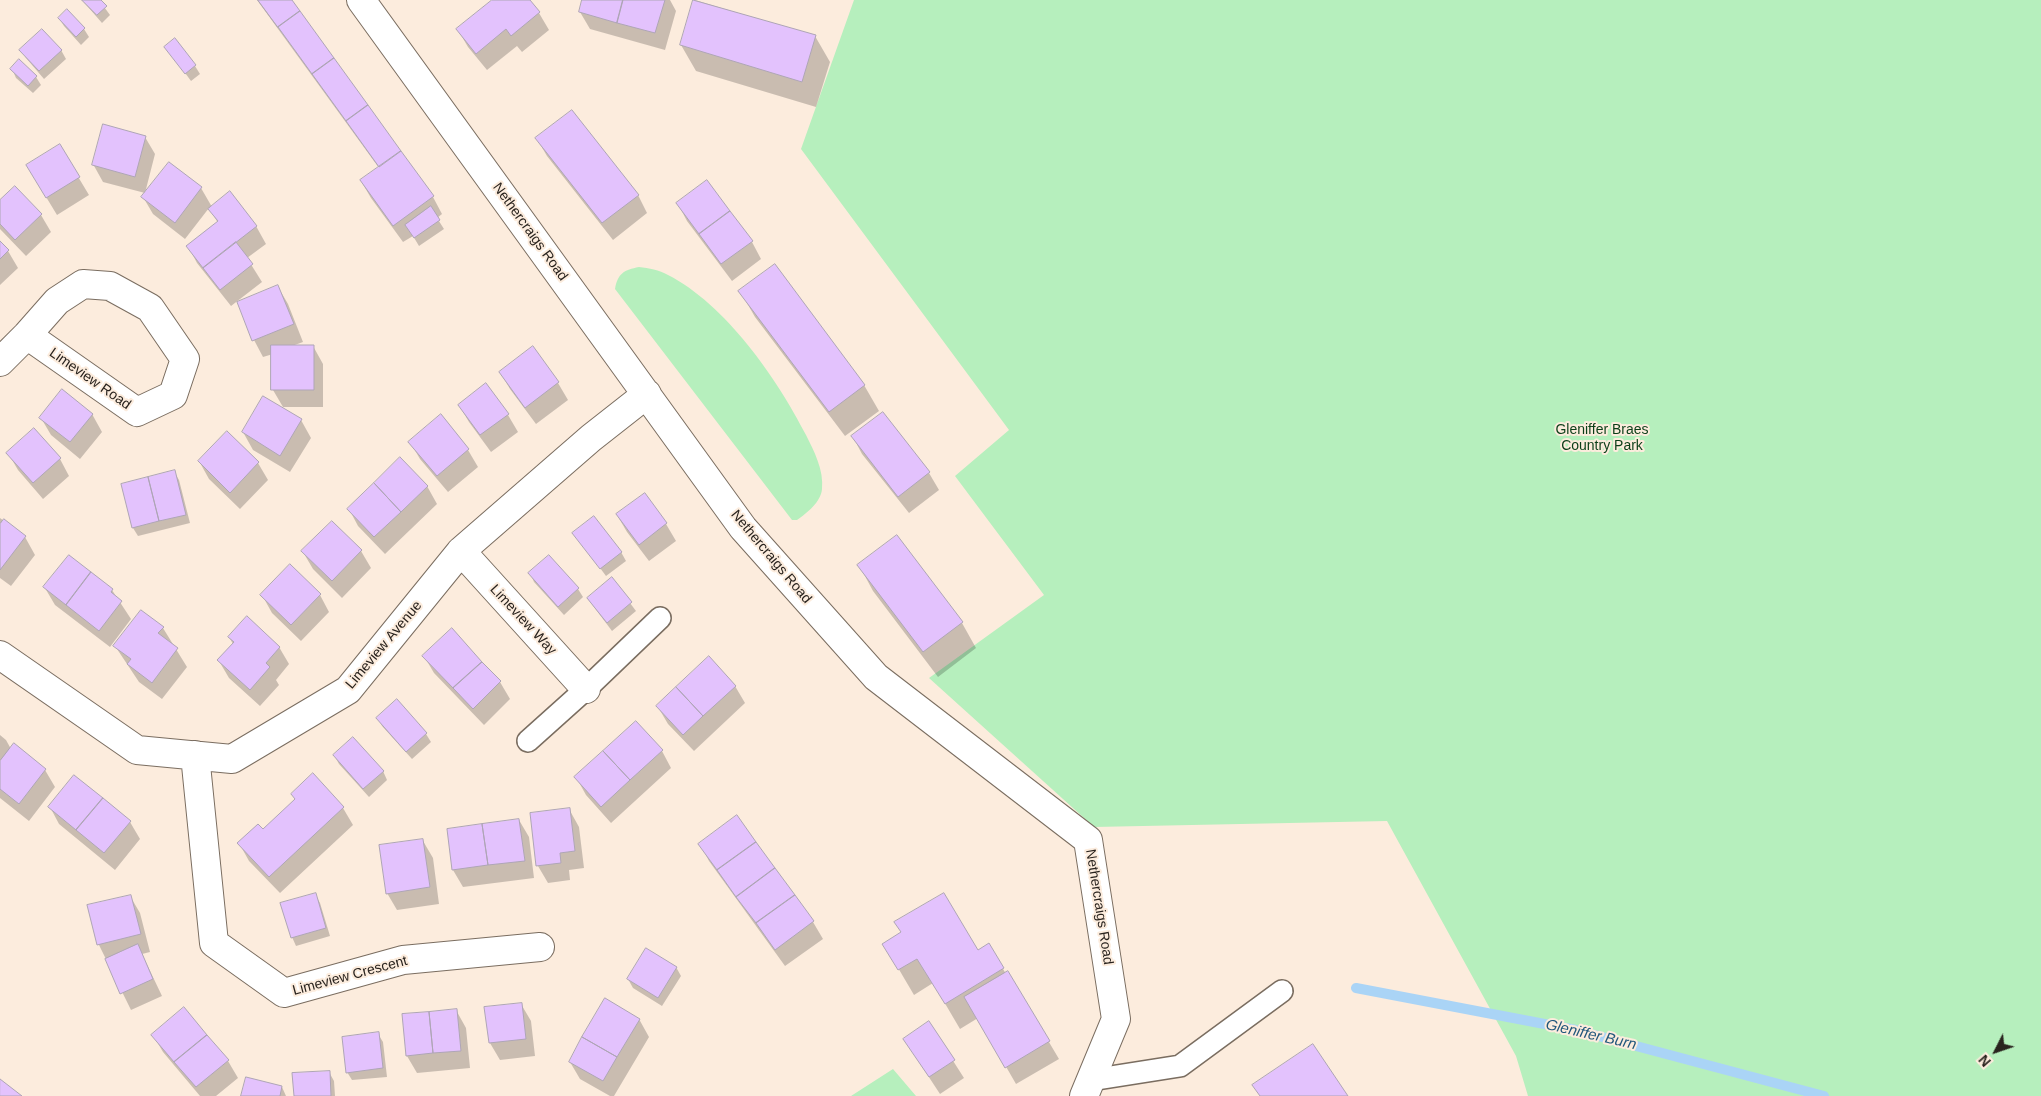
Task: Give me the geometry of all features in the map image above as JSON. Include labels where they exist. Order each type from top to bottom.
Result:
[{"type":"street","name":"Nethercraigs Road","points":[[361,0],[743,528],[876,677],[1088,840],[1116,1019],[1087,1088]]},
{"type":"street","name":"Limeview Road","points":[[0,362],[57,301],[83,284],[110,286],[150,308],[185,359],[173,395],[137,412],[27,335]]},
{"type":"street","name":"Limeview Avenue","points":[[0,655],[137,750],[232,758],[348,690],[462,551],[591,438],[647,394]]},
{"type":"street","name":"Limeview Way","points":[[462,551],[586,689]]},
{"type":"street","name":"Limeview Crescent","points":[[195,755],[214,943],[284,993],[403,960],[540,947]]},
{"type":"lane","points":[[528,741],[660,618]]},
{"type":"lane","points":[[1087,1088],[1180,1066],[1282,991]]},
{"type":"green space","name":"Gleniffer Braes Country Park","points":[[854,0],[2041,0],[2041,1096],[1528,1096],[1516,1056],[1387,821],[1094,827],[929,678],[1044,595],[955,476],[1009,430],[801,149]]},
{"type":"green space","points":[[639,267],[668,275],[710,304],[748,344],[780,390],[809,441],[818,461],[822,482],[821,494],[816,503],[797,520],[792,520],[615,289],[622,273]]},
{"type":"green space","points":[[893,1069],[916,1096],[851,1096]]},
{"type":"building","points":[[82,0],[101,0],[107,6],[97,15]]},
{"type":"building","points":[[258,0],[292,0],[300,11],[278,27]]},
{"type":"building","points":[[492,0],[530,0],[540,12],[511,36],[506,29],[476,54],[456,29]]},
{"type":"building","points":[[582,0],[623,0],[617,23],[579,12]]},
{"type":"building","points":[[623,0],[665,0],[655,33],[617,23]]},
{"type":"building","points":[[693,0],[816,35],[802,82],[680,45]]},
{"type":"building","points":[[67,9],[85,28],[76,37],[58,18]]},
{"type":"building","points":[[300,11],[334,58],[312,74],[278,27]]},
{"type":"building","points":[[42,29],[62,50],[39,71],[19,50]]},
{"type":"building","points":[[175,38],[196,65],[185,74],[164,47]]},
{"type":"building","points":[[334,58],[368,105],[346,121],[312,74]]},
{"type":"building","points":[[19,59],[37,76],[28,86],[10,69]]},
{"type":"building","points":[[368,105],[401,151],[379,167],[346,121]]},
{"type":"building","points":[[572,110],[639,195],[602,223],[535,138]]},
{"type":"building","points":[[103,124],[146,136],[135,177],[92,165]]},
{"type":"building","points":[[60,144],[80,177],[46,198],[26,165]]},
{"type":"building","points":[[401,151],[434,196],[393,226],[360,180]]},
{"type":"building","points":[[169,162],[202,187],[175,223],[141,197]]},
{"type":"building","points":[[707,180],[730,211],[699,234],[676,203]]},
{"type":"building","points":[[15,186],[42,214],[15,240],[0,224],[0,200]]},
{"type":"building","points":[[230,191],[257,226],[203,268],[186,246],[218,221],[208,209]]},
{"type":"building","points":[[431,206],[440,220],[414,238],[405,225]]},
{"type":"building","points":[[730,211],[753,241],[721,264],[699,234]]},
{"type":"building","points":[[0,241],[9,250],[0,259]]},
{"type":"building","points":[[236,242],[253,264],[220,290],[203,268]]},
{"type":"building","points":[[775,264],[865,385],[829,412],[738,291]]},
{"type":"building","points":[[278,285],[294,324],[252,341],[237,302]]},
{"type":"building","points":[[271,345],[314,345],[314,390],[271,390]]},
{"type":"building","points":[[533,346],[559,382],[525,408],[499,372]]},
{"type":"building","points":[[486,383],[509,414],[480,435],[458,405]]},
{"type":"building","points":[[62,389],[93,414],[70,442],[39,418]]},
{"type":"building","points":[[263,396],[302,419],[280,456],[242,432]]},
{"type":"building","points":[[883,412],[930,472],[898,497],[851,436]]},
{"type":"building","points":[[441,414],[469,449],[437,476],[408,442]]},
{"type":"building","points":[[34,428],[61,458],[33,483],[6,453]]},
{"type":"building","points":[[227,431],[259,462],[230,493],[198,461]]},
{"type":"building","points":[[400,457],[428,486],[401,512],[374,483]]},
{"type":"building","points":[[175,470],[186,515],[159,521],[148,477]]},
{"type":"building","points":[[148,477],[159,521],[132,528],[121,484]]},
{"type":"building","points":[[374,483],[401,512],[374,537],[347,509]]},
{"type":"building","points":[[645,493],[667,523],[639,545],[616,514]]},
{"type":"building","points":[[594,516],[622,552],[600,569],[572,533]]},
{"type":"building","points":[[4,519],[26,536],[0,570],[0,524]]},
{"type":"building","points":[[332,521],[362,550],[332,581],[301,551]]},
{"type":"building","points":[[897,535],[963,622],[923,652],[857,565]]},
{"type":"building","points":[[69,555],[91,572],[66,605],[43,587]]},
{"type":"building","points":[[549,555],[579,588],[558,607],[528,573]]},
{"type":"building","points":[[290,564],[321,594],[291,625],[260,595]]},
{"type":"building","points":[[91,572],[113,589],[111,592],[122,601],[99,631],[66,605]]},
{"type":"building","points":[[612,577],[632,602],[607,623],[587,598]]},
{"type":"building","points":[[141,610],[164,627],[158,633],[178,648],[152,683],[127,664],[131,659],[113,646]]},
{"type":"building","points":[[247,616],[280,647],[266,663],[270,667],[250,690],[217,660],[234,642],[228,637]]},
{"type":"building","points":[[452,628],[482,662],[453,688],[422,656]]},
{"type":"building","points":[[709,656],[736,686],[703,716],[676,687]]},
{"type":"building","points":[[482,662],[501,681],[473,709],[453,688]]},
{"type":"building","points":[[676,687],[703,716],[683,735],[656,706]]},
{"type":"building","points":[[397,699],[427,733],[406,752],[376,718]]},
{"type":"building","points":[[636,721],[663,750],[630,780],[603,751]]},
{"type":"building","points":[[353,737],[384,771],[363,789],[333,755]]},
{"type":"building","points":[[14,743],[46,769],[19,804],[0,789],[0,761]]},
{"type":"building","points":[[603,751],[630,780],[601,807],[574,777]]},
{"type":"building","points":[[313,773],[344,807],[269,877],[237,843],[258,824],[263,829],[295,799],[291,794]]},
{"type":"building","points":[[74,775],[103,798],[76,830],[48,807]]},
{"type":"building","points":[[103,798],[131,821],[104,853],[76,830]]},
{"type":"building","points":[[570,808],[575,851],[560,853],[561,863],[536,866],[530,813]]},
{"type":"building","points":[[737,815],[756,842],[717,870],[698,844]]},
{"type":"building","points":[[519,819],[525,861],[488,865],[482,824]]},
{"type":"building","points":[[482,824],[488,865],[452,870],[447,829]]},
{"type":"building","points":[[423,839],[430,887],[386,894],[379,845]]},
{"type":"building","points":[[756,842],[775,868],[736,897],[717,870]]},
{"type":"building","points":[[775,868],[795,895],[756,923],[736,897]]},
{"type":"building","points":[[316,893],[326,928],[291,938],[280,903]]},
{"type":"building","points":[[944,893],[978,950],[989,943],[1004,968],[945,1004],[917,959],[898,970],[882,944],[901,932],[894,922]]},
{"type":"building","points":[[131,895],[141,934],[97,945],[87,905]]},
{"type":"building","points":[[795,895],[814,921],[775,950],[756,923]]},
{"type":"building","points":[[138,944],[153,979],[120,994],[105,959]]},
{"type":"building","points":[[646,948],[677,967],[658,998],[627,979]]},
{"type":"building","points":[[1008,971],[1050,1041],[1005,1068],[964,997]]},
{"type":"building","points":[[605,998],[640,1019],[617,1057],[582,1037]]},
{"type":"building","points":[[522,1003],[526,1039],[489,1043],[484,1007]]},
{"type":"building","points":[[184,1007],[207,1035],[174,1062],[151,1035]]},
{"type":"building","points":[[457,1009],[461,1051],[433,1053],[429,1012]]},
{"type":"building","points":[[429,1012],[433,1053],[406,1056],[402,1014]]},
{"type":"building","points":[[929,1021],[955,1060],[929,1077],[903,1039]]},
{"type":"building","points":[[379,1032],[383,1068],[346,1073],[342,1037]]},
{"type":"building","points":[[207,1035],[229,1060],[196,1087],[174,1062]]},
{"type":"building","points":[[582,1037],[617,1057],[603,1081],[569,1062]]},
{"type":"building","points":[[1313,1044],[1348,1096],[1260,1096],[1252,1085]]},
{"type":"building","points":[[330,1071],[331,1096],[294,1096],[292,1073]]},
{"type":"building","points":[[246,1077],[282,1086],[280,1096],[241,1096]]},
{"type":"building","points":[[0,1079],[22,1096],[0,1096]]},
{"type":"waterway","name":"Gleniffer Burn","points":[[1356,988],[1576,1030],[1824,1096]]}]
